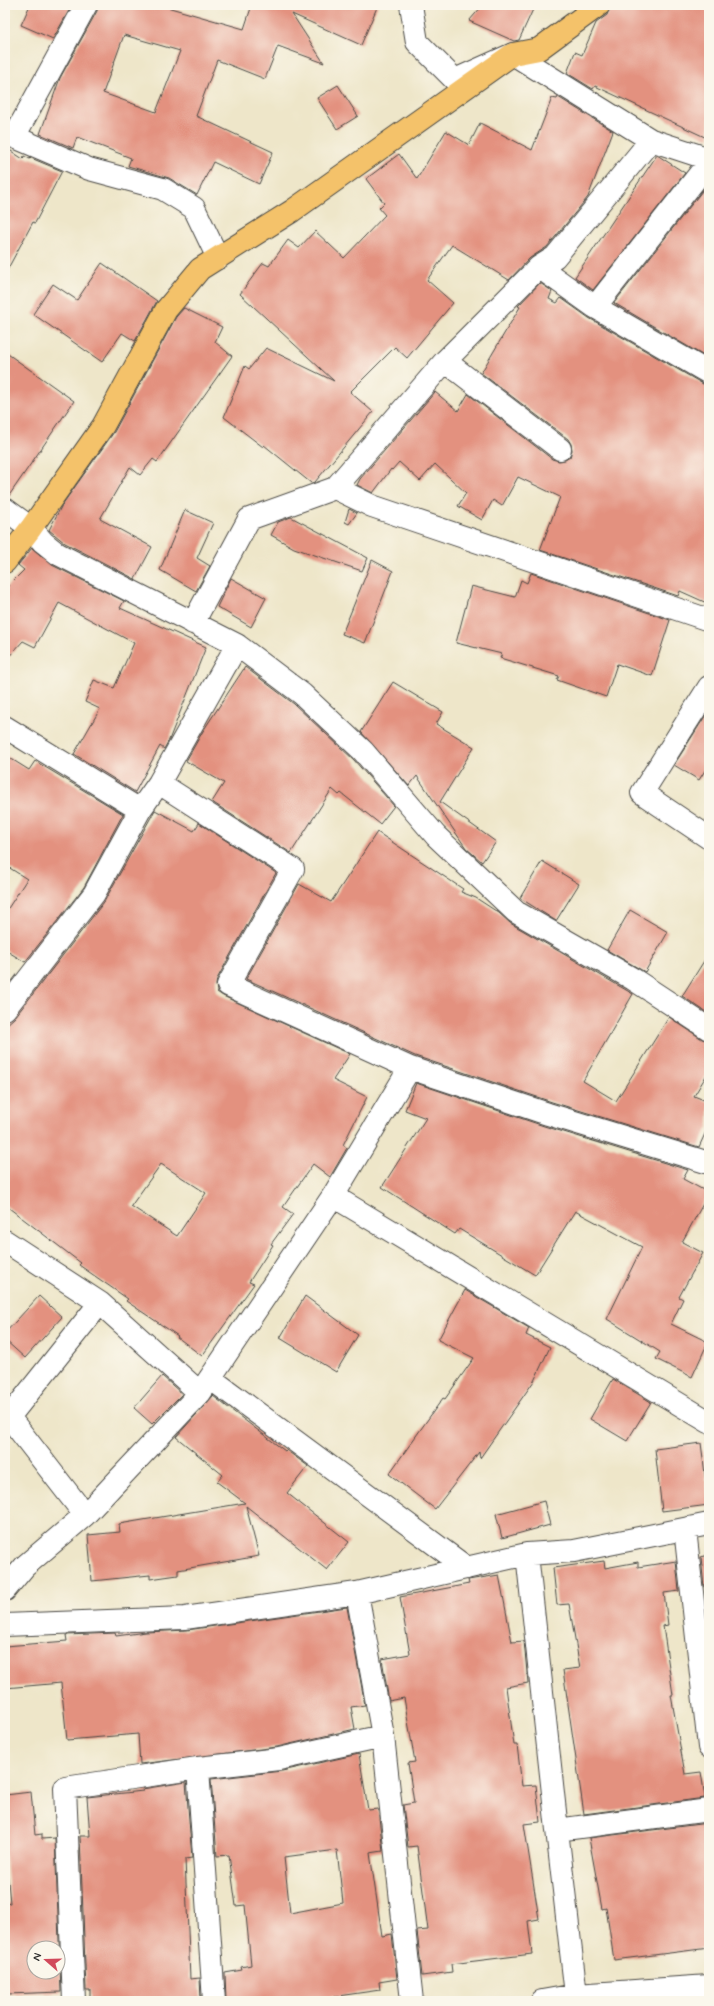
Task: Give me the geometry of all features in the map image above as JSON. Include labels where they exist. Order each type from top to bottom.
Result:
[{"type":"main road","points":[[5,562],[31,528],[103,426],[166,310],[200,269],[292,211],[513,54],[539,49],[599,5]]},
{"type":"street","points":[[86,5],[10,135],[89,169],[163,189],[194,208],[218,258]]},
{"type":"street","points":[[411,5],[417,42],[454,80],[513,54],[651,140],[709,161],[595,307]]},
{"type":"street","points":[[194,623],[249,519],[335,488],[445,361],[539,267],[555,258],[651,140]]},
{"type":"street","points":[[539,267],[595,307],[709,373]]},
{"type":"street","points":[[445,361],[560,449]]},
{"type":"street","points":[[335,488],[372,506],[709,620]]},
{"type":"street","points":[[5,510],[31,528],[43,542],[58,554],[237,645],[302,694],[363,751],[436,836],[516,912],[633,979],[709,1029]]},
{"type":"street","points":[[5,1009],[94,894],[140,810],[159,783],[237,645]]},
{"type":"street","points":[[709,687],[642,793],[709,838]]},
{"type":"street","points":[[5,727],[140,810]]},
{"type":"street","points":[[159,783],[293,869],[228,985],[410,1068],[548,1114],[709,1163]]},
{"type":"street","points":[[5,1590],[25,1566],[85,1515],[205,1386],[333,1196],[410,1068]]},
{"type":"street","points":[[333,1196],[709,1422]]},
{"type":"street","points":[[5,1241],[100,1303],[205,1386],[467,1568]]},
{"type":"street","points":[[85,1515],[7,1415],[100,1303]]},
{"type":"street","points":[[5,1625],[185,1618],[357,1593],[527,1554],[574,1551],[709,1524]]},
{"type":"street","points":[[685,1529],[709,1748]]},
{"type":"street","points":[[527,1554],[576,1995]]},
{"type":"street","points":[[357,1593],[383,1736],[412,2001]]},
{"type":"street","points":[[74,2001],[65,1788],[198,1768],[279,1759],[383,1736]]},
{"type":"street","points":[[198,1768],[214,2001]]},
{"type":"street","points":[[557,1830],[709,1810]]},
{"type":"street","points":[[542,2001],[576,1995],[709,1986]]},
{"type":"building","points":[[30,5],[72,5],[53,39],[21,25]]},
{"type":"building","points":[[98,5],[160,5],[244,29],[252,5],[378,5],[361,45],[292,14],[324,63],[278,46],[265,79],[217,60],[196,116],[273,152],[259,184],[213,162],[197,195],[169,178],[128,166],[131,158],[77,137],[73,148],[40,134],[60,78],[97,11]],"holes":[[[124,35],[180,51],[156,112],[103,93]]]},
{"type":"building","points":[[483,5],[535,5],[519,40],[514,41],[469,21]]},
{"type":"building","points":[[611,5],[709,5],[709,139],[595,86],[593,89],[567,73],[575,52],[582,55],[596,23],[607,15]]},
{"type":"building","points":[[338,85],[358,116],[337,129],[317,98]]},
{"type":"building","points":[[558,97],[613,131],[588,197],[547,247],[530,258],[509,280],[452,245],[427,280],[453,303],[407,358],[395,347],[350,392],[373,412],[315,482],[311,483],[264,445],[263,447],[224,417],[245,366],[249,369],[266,348],[334,381],[240,294],[263,263],[269,266],[288,240],[299,248],[315,231],[344,258],[385,215],[379,208],[384,203],[366,179],[399,154],[417,179],[446,131],[469,145],[480,123],[532,150],[552,98],[557,99]]},
{"type":"building","points":[[5,147],[23,159],[24,156],[30,159],[31,158],[62,171],[35,223],[33,222],[5,274]]},
{"type":"building","points":[[657,155],[685,173],[593,290],[575,277]]},
{"type":"building","points":[[706,186],[709,188],[709,359],[614,303]]},
{"type":"building","points":[[102,263],[157,301],[135,341],[122,333],[102,362],[33,314],[53,284],[77,300]]},
{"type":"building","points":[[540,283],[552,291],[549,299],[557,303],[561,298],[589,318],[703,384],[709,385],[709,604],[680,591],[678,596],[540,550],[560,497],[518,477],[502,506],[493,500],[482,520],[458,506],[466,493],[435,464],[420,481],[399,462],[392,470],[391,469],[373,493],[357,485],[360,479],[435,392],[458,411],[468,394],[552,459],[559,461],[570,457],[572,450],[568,439],[481,373],[520,307],[518,306]]},
{"type":"building","points":[[184,308],[222,327],[215,342],[232,356],[157,462],[153,459],[140,475],[130,467],[100,519],[152,547],[135,579],[65,543],[49,530],[62,505],[114,432],[176,317]]},
{"type":"building","points":[[5,352],[74,401],[8,497],[5,497]]},
{"type":"building","points":[[349,509],[357,513],[349,524],[345,522]]},
{"type":"building","points":[[185,510],[213,523],[197,558],[210,566],[196,591],[160,570]]},
{"type":"building","points":[[291,517],[368,558],[362,571],[294,548],[271,535],[278,522]]},
{"type":"building","points":[[32,548],[52,565],[124,601],[120,608],[206,647],[169,740],[164,749],[160,746],[135,792],[74,754],[100,709],[85,702],[94,680],[114,688],[134,643],[59,603],[35,647],[23,641],[5,661],[5,589],[24,570],[18,565]]},
{"type":"building","points":[[372,560],[393,571],[365,643],[342,634]]},
{"type":"building","points":[[531,573],[670,620],[652,676],[617,664],[606,697],[557,680],[559,676],[500,658],[502,654],[456,643],[471,586],[515,597],[521,580],[527,583]]},
{"type":"building","points":[[231,578],[266,598],[251,627],[217,607]]},
{"type":"building","points":[[245,667],[294,704],[354,760],[394,806],[380,824],[341,793],[339,795],[332,789],[291,853],[212,802],[224,783],[186,761],[203,731]]},
{"type":"building","points":[[393,682],[443,712],[436,724],[474,747],[440,802],[496,842],[482,862],[466,848],[417,776],[409,786],[361,732]]},
{"type":"building","points":[[709,710],[709,764],[699,780],[674,765]]},
{"type":"building","points":[[5,755],[29,770],[35,761],[123,814],[84,887],[25,962],[5,950],[5,913],[27,879],[5,865]]},
{"type":"building","points":[[155,810],[194,831],[199,823],[276,873],[217,979],[217,992],[350,1054],[333,1080],[367,1097],[343,1145],[347,1148],[330,1177],[313,1164],[283,1207],[293,1214],[271,1244],[273,1245],[249,1282],[254,1284],[202,1356],[177,1337],[178,1336],[126,1301],[128,1299],[79,1265],[81,1263],[5,1205],[5,1026],[15,1017],[104,902]],"holes":[[[161,1164],[206,1193],[177,1236],[131,1206]]]},
{"type":"building","points":[[377,832],[463,889],[461,892],[476,898],[499,913],[510,923],[633,994],[583,1081],[616,1101],[669,1017],[702,1039],[709,1041],[709,1071],[694,1096],[709,1102],[709,1125],[699,1147],[552,1102],[415,1056],[246,979],[299,884],[331,902]]},
{"type":"building","points":[[542,861],[579,884],[556,921],[520,898]]},
{"type":"building","points":[[630,910],[668,932],[645,972],[607,950]]},
{"type":"building","points":[[709,953],[709,1014],[682,996]]},
{"type":"building","points":[[416,1083],[544,1126],[688,1170],[683,1179],[709,1193],[682,1242],[703,1253],[679,1297],[683,1299],[671,1324],[708,1342],[692,1377],[656,1359],[660,1352],[607,1319],[642,1247],[575,1211],[535,1275],[459,1229],[455,1234],[382,1187],[426,1118],[405,1110]]},
{"type":"building","points":[[465,1290],[529,1328],[526,1335],[550,1347],[534,1381],[480,1458],[479,1452],[435,1509],[389,1474],[443,1398],[445,1399],[474,1358],[438,1340]]},
{"type":"building","points":[[39,1296],[62,1317],[25,1358],[5,1340],[5,1333]]},
{"type":"building","points":[[305,1296],[358,1335],[336,1372],[280,1338]]},
{"type":"building","points":[[162,1376],[182,1394],[152,1424],[134,1408]]},
{"type":"building","points":[[613,1379],[651,1402],[627,1441],[590,1419]]},
{"type":"building","points":[[213,1396],[285,1451],[286,1450],[308,1466],[287,1493],[349,1542],[327,1570],[246,1506],[259,1556],[178,1570],[178,1575],[150,1579],[150,1575],[92,1581],[88,1535],[120,1532],[119,1524],[245,1503],[217,1482],[223,1475],[176,1437]]},
{"type":"building","points":[[701,1443],[709,1505],[662,1511],[655,1449]]},
{"type":"building","points":[[544,1501],[550,1525],[502,1538],[496,1514]]},
{"type":"building","points":[[709,1555],[709,1586],[704,1587],[701,1557]]},
{"type":"building","points":[[604,1561],[605,1568],[638,1562],[638,1567],[676,1561],[679,1591],[664,1593],[668,1625],[663,1626],[673,1695],[671,1695],[685,1774],[701,1772],[705,1798],[584,1814],[563,1670],[580,1668],[569,1604],[557,1605],[553,1568]]},
{"type":"building","points":[[499,1575],[512,1642],[524,1641],[528,1683],[506,1687],[514,1745],[517,1745],[522,1786],[536,1785],[540,1822],[524,1824],[539,1919],[528,1921],[532,1954],[451,1964],[452,1972],[422,1976],[417,1931],[428,1930],[417,1846],[408,1847],[403,1805],[414,1803],[408,1763],[415,1762],[404,1698],[389,1701],[382,1659],[410,1654],[400,1597],[469,1584],[468,1580]]},
{"type":"building","points":[[347,1607],[365,1705],[351,1707],[355,1729],[277,1747],[140,1764],[138,1734],[67,1740],[61,1683],[5,1688],[5,1646],[67,1641],[66,1635],[115,1633],[116,1636],[146,1632],[187,1630]]},
{"type":"building","points":[[359,1754],[368,1810],[378,1809],[383,1851],[370,1853],[382,1936],[392,1934],[397,1979],[379,1982],[380,1990],[331,1997],[332,2001],[226,2001],[225,1973],[242,1970],[241,1967],[251,1965],[245,1905],[236,1906],[229,1855],[217,1856],[211,1779],[282,1771]],"holes":[[[337,1850],[343,1903],[290,1913],[284,1857]]]},
{"type":"building","points":[[186,1782],[192,1858],[185,1859],[190,1979],[200,1978],[201,2001],[90,2001],[90,1990],[86,1990],[80,1836],[90,1836],[87,1797],[143,1791],[142,1789]]},
{"type":"building","points":[[31,1792],[35,1835],[42,1834],[42,1839],[55,1838],[59,1940],[26,1940],[26,1980],[61,1980],[61,1992],[7,1994],[5,1904],[10,1903],[5,1849],[5,1795]]},
{"type":"building","points":[[708,1823],[709,1948],[614,1960],[606,1908],[602,1909],[589,1838]]}]
